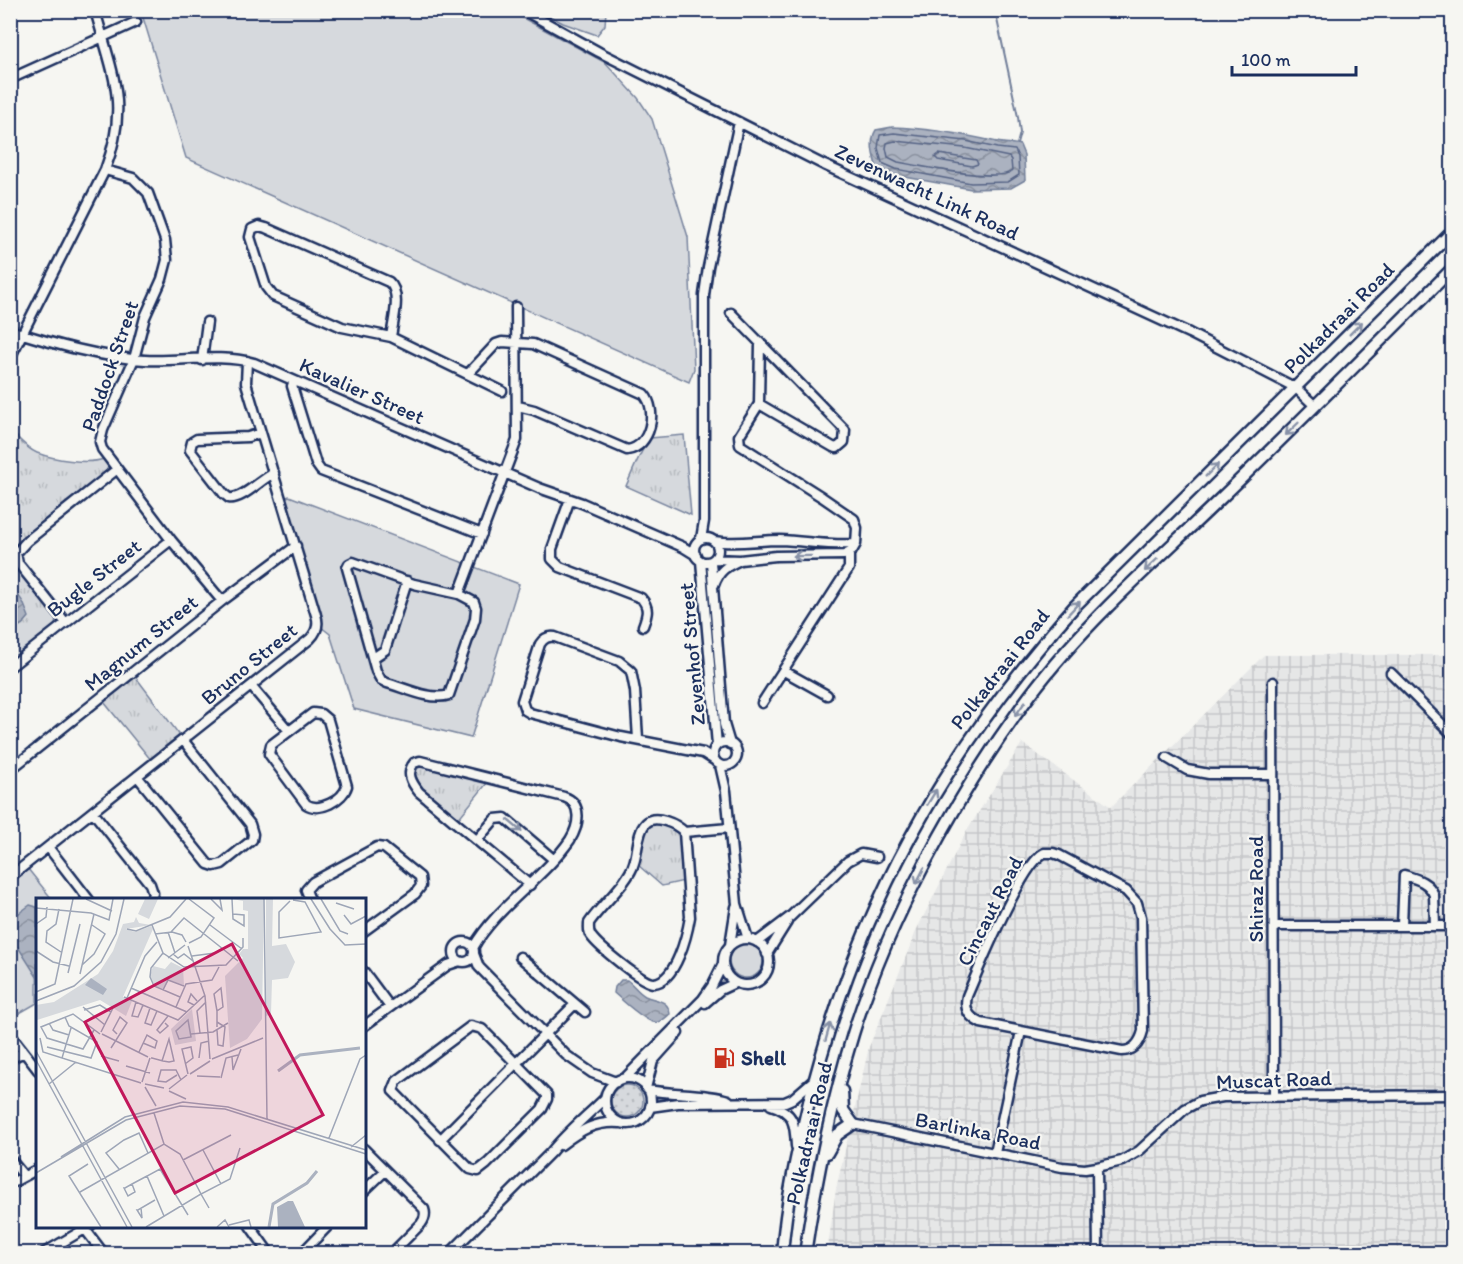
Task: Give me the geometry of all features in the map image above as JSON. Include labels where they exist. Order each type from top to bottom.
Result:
[{"type":"main road","name":"Polkadraai Road","points":[[782,1254],[784,1222],[796,1158],[814,1080],[845,979],[882,891],[936,792],[994,704],[1075,606],[1452,232]]},
{"type":"main road","name":"Polkadraai Road","points":[[805,1254],[825,1138],[854,1033],[879,963],[922,871],[960,802],[1022,705],[1096,619],[1452,269]]},
{"type":"main road","points":[[810,1217],[828,1149],[841,1130],[852,1125],[843,1110],[841,1100],[854,1033]]},
{"type":"street","points":[[10,358],[105,170],[115,136],[118,111],[116,83],[95,10]]},
{"type":"street","name":"Zevenwacht Link Road","points":[[523,10],[599,52],[824,165],[1189,333],[1296,388],[1315,406]]},
{"type":"street","points":[[10,79],[136,22]]},
{"type":"street","points":[[705,559],[698,542],[704,521],[704,295],[706,276],[739,122]]},
{"type":"street","name":"Paddock Street","points":[[105,170],[127,176],[144,187],[167,249],[166,269],[145,317],[134,359],[101,437],[102,449],[171,540],[222,601]]},
{"type":"street","points":[[391,337],[396,294],[392,284],[266,228],[259,226],[252,229],[250,237],[266,287],[273,296],[342,327],[391,337],[502,391]]},
{"type":"street","points":[[459,594],[517,440],[516,307]]},
{"type":"street","points":[[731,313],[845,430],[844,442],[837,448],[833,447],[759,404]]},
{"type":"street","points":[[202,360],[207,322]]},
{"type":"street","name":"Kavalier Street","points":[[10,330],[53,344],[134,359],[247,361],[682,547],[705,559]]},
{"type":"street","points":[[468,374],[496,344],[502,342],[533,344],[641,392],[649,402],[651,425],[637,447],[627,450],[534,410],[518,406]]},
{"type":"street","points":[[760,343],[759,404],[739,436],[740,445],[854,519],[857,528],[856,544],[849,553],[849,568],[762,703]]},
{"type":"street","name":"Bruno Street","points":[[10,877],[310,639],[316,630],[316,615],[246,382],[247,361]]},
{"type":"street","points":[[294,381],[292,386],[316,464],[321,471],[482,534]]},
{"type":"street","points":[[261,433],[248,437],[197,439],[192,442],[190,450],[229,498],[239,497],[262,479],[274,473]]},
{"type":"street","points":[[66,623],[18,563],[16,553],[27,541],[116,470]]},
{"type":"street","points":[[570,499],[552,549],[552,559],[560,567],[641,598],[646,604],[647,611],[643,626]]},
{"type":"street","points":[[704,521],[717,549],[705,559]]},
{"type":"street","points":[[682,547],[712,539],[731,544],[776,540],[824,545],[856,544]]},
{"type":"street","name":"Bugle Street","points":[[10,667],[171,540]]},
{"type":"street","name":"Magnum Street","points":[[10,770],[222,601],[296,546]]},
{"type":"street","points":[[705,559],[740,560],[849,553]]},
{"type":"street","name":"Zevenhof Street","points":[[705,559],[713,588],[724,724],[730,744],[737,754],[732,764],[726,791]]},
{"type":"street","name":"Zevenhof Street","points":[[705,559],[717,762],[726,791],[736,904],[730,945]]},
{"type":"street","points":[[713,588],[719,573],[725,567],[740,560]]},
{"type":"street","points":[[353,562],[407,581],[459,594],[474,602],[475,619],[449,695],[435,696],[381,680],[347,568],[353,562]]},
{"type":"street","points":[[373,658],[384,650],[407,581]]},
{"type":"street","points":[[638,739],[634,678],[625,664],[555,637],[549,636],[543,639],[522,701],[525,710],[541,716],[638,739],[703,753],[717,762],[732,764]]},
{"type":"street","points":[[784,671],[827,695]]},
{"type":"street","points":[[1391,673],[1452,734]]},
{"type":"street","name":"Shiraz Road","points":[[1273,682],[1275,1096]]},
{"type":"street","points":[[251,686],[289,731]]},
{"type":"street","points":[[313,713],[326,717],[346,783],[346,790],[342,795],[318,808],[306,804],[269,754],[271,745],[289,731],[313,713]]},
{"type":"street","points":[[137,776],[208,864],[214,866],[222,864],[252,840],[253,831],[250,824],[183,740]]},
{"type":"street","name":"Zevenhof Street","points":[[716,747],[730,744]]},
{"type":"street","points":[[703,753],[716,747]]},
{"type":"street","points":[[1167,758],[1187,770],[1209,774],[1273,774]]},
{"type":"street","points":[[366,1025],[448,965],[460,958],[472,958],[472,948],[480,937],[530,885],[569,841],[578,813],[577,806],[569,798],[420,761],[414,763],[409,775],[419,792],[530,885]]},
{"type":"street","points":[[93,812],[150,884],[153,893],[152,898]]},
{"type":"street","points":[[477,840],[495,819],[502,817],[554,859]]},
{"type":"street","points":[[684,832],[690,917],[688,931],[675,965],[663,979],[656,983],[649,982],[631,971],[595,941],[589,931],[589,923],[630,872],[646,822],[652,820],[670,823],[684,832],[729,828]]},
{"type":"street","points":[[48,847],[87,898]]},
{"type":"street","points":[[309,898],[306,890],[313,882],[377,847],[384,848],[420,878],[421,886],[415,894],[366,930]]},
{"type":"street","name":"Cincaut Road","points":[[1053,853],[1126,891],[1137,903],[1141,917],[1143,1032],[1141,1040],[1135,1047],[1129,1051],[1122,1051],[1022,1031],[975,1020],[969,1015],[965,1005],[999,923],[1034,861],[1044,854],[1053,853]]},
{"type":"street","points":[[449,1254],[551,1152],[566,1134],[588,1115],[616,1082],[626,1078],[703,999],[723,964],[725,952],[730,945],[740,939],[753,940],[790,917],[848,861],[861,854],[877,857]]},
{"type":"street","points":[[1402,926],[1404,875],[1423,881],[1433,891],[1434,926]]},
{"type":"street","name":"Zevenhof Street","points":[[736,904],[753,940]]},
{"type":"street","points":[[723,964],[726,975],[735,983],[747,985],[762,978],[768,967],[767,954],[790,917]]},
{"type":"street","points":[[1274,926],[1452,926]]},
{"type":"street","points":[[753,940],[767,954]]},
{"type":"street","points":[[472,948],[459,944],[456,948],[460,958],[479,967],[571,1059],[592,1073],[616,1082]]},
{"type":"street","points":[[472,948],[479,967]]},
{"type":"street","points":[[520,957],[585,1012]]},
{"type":"street","points":[[366,975],[390,1007]]},
{"type":"street","points":[[551,1152],[582,1129],[602,1122],[631,1124],[645,1116],[650,1107],[650,1096],[647,1089],[651,1067],[656,1057],[713,996],[735,983]]},
{"type":"street","points":[[440,1140],[575,1004]]},
{"type":"street","points":[[475,1026],[482,1029],[516,1064],[546,1095],[546,1105],[478,1171],[470,1168],[440,1140],[393,1091],[397,1081],[466,1029],[475,1026]]},
{"type":"street","points":[[995,1153],[1022,1031]]},
{"type":"street","points":[[10,1034],[36,1067]]},
{"type":"street","points":[[10,1059],[24,1052]]},
{"type":"street","points":[[592,1073],[602,1084],[606,1095],[605,1104],[610,1116],[621,1123]]},
{"type":"street","points":[[626,1078],[633,1079],[647,1089],[667,1094],[715,1096],[732,1101]]},
{"type":"street","points":[[650,1107],[678,1103],[732,1101],[785,1102],[792,1099],[814,1080]]},
{"type":"street","name":"Muscat Road","points":[[1097,1167],[1122,1161],[1139,1151],[1185,1109],[1200,1101],[1223,1097],[1452,1095]]},
{"type":"street","points":[[761,1102],[781,1108],[789,1115],[795,1127],[796,1158]]},
{"type":"street","name":"Barlinka Road","points":[[852,1125],[1062,1167],[1085,1169],[1097,1167]]},
{"type":"street","points":[[366,1151],[424,1209],[425,1213],[421,1224],[391,1254]]},
{"type":"street","points":[[10,1159],[24,1176]]},
{"type":"street","points":[[1097,1167],[1098,1254]]},
{"type":"street","points":[[10,1184],[36,1170]]},
{"type":"street","points":[[366,1189],[385,1171]]},
{"type":"street","points":[[42,1254],[87,1228],[104,1254]]},
{"type":"street","points":[[251,1228],[270,1254]]},
{"type":"street","points":[[301,1254],[327,1228]]},
{"type":"shaded area","points":[[1264,655],[1452,655],[1452,1253],[827,1254],[836,1189],[869,1047],[917,929],[965,834],[1022,743],[1111,807]]},
{"type":"green space","points":[[141,11],[510,11],[606,63],[638,98],[652,119],[688,237],[694,369],[689,382],[186,158]]},
{"type":"green space","points":[[540,11],[606,11],[605,25],[597,35],[563,23]]},
{"type":"green space","points":[[11,431],[37,453],[70,460],[104,459],[108,467],[105,474],[17,544],[12,554],[14,564],[56,616],[55,626],[11,663]]},
{"type":"green space","points":[[684,435],[691,515],[626,486],[650,438]]},
{"type":"green space","points":[[289,496],[519,584],[471,738],[354,709],[330,634],[321,627],[321,616],[285,498]]},
{"type":"green space","points":[[135,676],[181,737],[151,760],[104,702]]},
{"type":"green space","points":[[421,766],[488,782],[458,819],[422,789],[415,774],[417,768]]},
{"type":"green space","points":[[657,823],[672,827],[679,833],[684,881],[662,886],[638,865],[646,831],[649,826]]},
{"type":"green space","points":[[28,869],[51,898],[36,898],[36,1004],[11,1018],[11,882]]},
{"type":"green space","points":[[746,944],[758,949],[763,961],[758,973],[746,978],[734,973],[729,961],[734,949]]},
{"type":"green space","points":[[627,1085],[638,1090],[643,1101],[638,1112],[627,1117],[616,1112],[611,1101],[616,1090]]},
{"type":"water","points":[[892,127],[945,132],[1020,145],[1024,155],[1025,180],[1011,188],[971,189],[894,175],[877,168],[872,149],[876,130]]},
{"type":"water","points":[[11,585],[23,602],[29,617],[11,632]]},
{"type":"water","points":[[30,905],[36,907],[36,975],[13,939],[11,919]]},
{"type":"water","points":[[621,980],[627,980],[645,996],[664,1003],[670,1014],[658,1022],[644,1017],[614,993],[615,987]]},
{"type":"waterway","points":[[995,10],[1018,117],[1020,133],[1017,144]]},
{"type":"place","name":"Shell","points":[[724,1058]]}]
